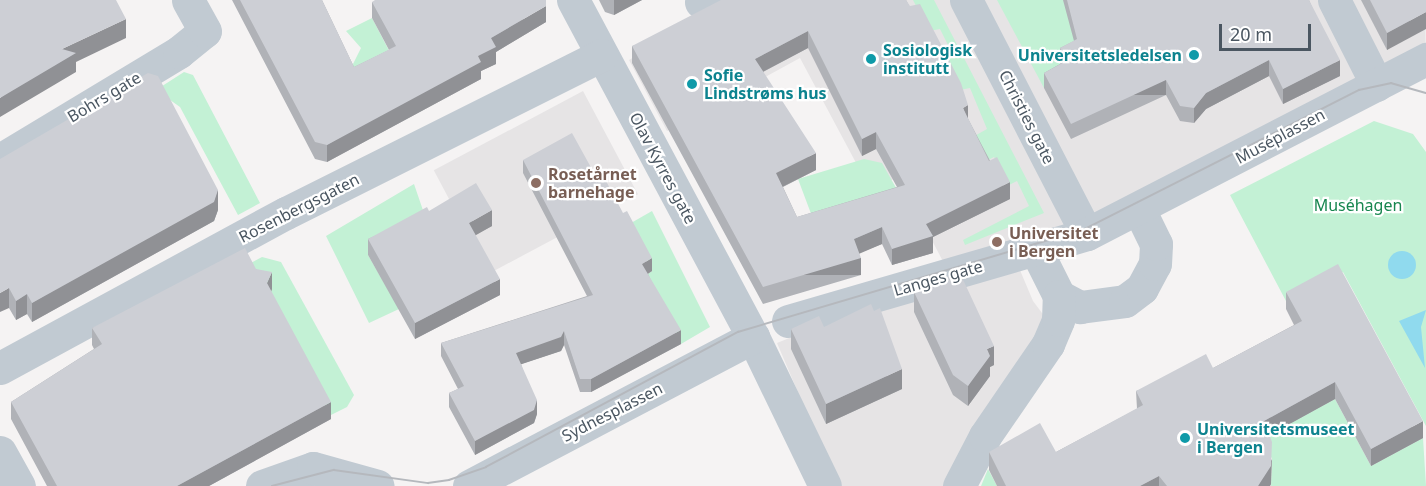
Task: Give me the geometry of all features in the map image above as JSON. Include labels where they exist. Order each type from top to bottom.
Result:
[{"type":"street","name":"Olav Kyrres gate","points":[[573,0],[753,337],[825,486]]},
{"type":"street","name":"Christies gate","points":[[966,0],[1087,234]]},
{"type":"street","points":[[1334,0],[1377,85]]},
{"type":"street","name":"Bohrs gate","points":[[0,136],[197,16]]},
{"type":"street","name":"Bohrs gate","points":[[0,160],[179,52],[197,16]]},
{"type":"street","name":"Rosenbergsgaten","points":[[0,368],[297,208],[602,55]]},
{"type":"street","name":"Muséplassen","points":[[1087,234],[1140,211],[1377,85],[1424,65]]},
{"type":"street","points":[[1059,296],[1080,307],[1103,308],[1142,288],[1155,264],[1156,244],[1140,211]]},
{"type":"street","name":"Langes gate","points":[[788,321],[1087,234]]},
{"type":"street","points":[[959,486],[985,436],[1048,344],[1058,320],[1059,296],[1036,250]]},
{"type":"street","name":"Sydnesplassen","points":[[469,486],[753,337]]},
{"type":"street","points":[[0,452],[19,486]]},
{"type":"street","points":[[262,486],[313,468],[378,486]]},
{"type":"shaded area","name":"Universitet i Bergen","points":[[733,0],[1425,0],[1426,76],[1014,256],[1033,301],[1054,329],[959,486],[838,486],[777,343],[949,273],[899,177],[870,189],[800,58],[667,131],[629,60]]},
{"type":"shaded area","name":"Rosetårnet barnehage","points":[[583,91],[638,194],[489,274],[434,170]]},
{"type":"green space","points":[[913,0],[934,0],[1044,213],[965,245],[963,240],[1029,206],[1017,181],[1009,185],[994,157],[982,163],[928,162],[987,129],[970,88],[960,90],[942,57],[950,49],[940,29],[929,31]]},
{"type":"green space","points":[[997,0],[1063,0],[1081,12],[1066,76],[1044,88]]},
{"type":"green space","points":[[372,18],[397,66],[369,79],[351,68],[361,48],[346,31]]},
{"type":"green space","points":[[184,72],[193,75],[260,203],[238,215],[180,107],[156,90]]},
{"type":"green space","name":"Muséhagen","points":[[1374,121],[1413,134],[1426,152],[1426,426],[1343,272],[1286,301],[1230,195]]},
{"type":"green space","points":[[864,159],[882,163],[904,202],[816,227],[798,179]]},
{"type":"green space","points":[[414,184],[427,222],[368,255],[399,309],[369,323],[326,236]]},
{"type":"green space","points":[[652,211],[710,327],[681,344],[642,278],[652,271],[631,223]]},
{"type":"green space","points":[[262,257],[281,262],[354,395],[347,407],[329,416],[245,266]]},
{"type":"green space","points":[[1335,399],[1371,466],[1423,438],[1426,486],[1271,486],[1272,459],[1263,438]]},
{"type":"green space","points":[[988,469],[997,486],[981,486]]},
{"type":"water","points":[[1402,251],[1412,255],[1416,265],[1412,275],[1402,279],[1392,275],[1388,265],[1392,255]]},
{"type":"water","points":[[1426,310],[1421,327],[1425,368],[1399,321]]},
{"type":"building","points":[[0,0],[116,0],[126,19],[62,49],[76,53],[0,98]]},
{"type":"building","points":[[240,0],[322,0],[354,67],[396,46],[372,2],[375,0],[546,0],[546,6],[491,38],[496,47],[478,56],[481,62],[327,145],[315,142]]},
{"type":"building","points":[[721,0],[906,0],[910,6],[920,4],[961,83],[968,105],[963,108],[989,161],[997,157],[1010,182],[926,224],[933,236],[892,249],[882,227],[854,239],[861,258],[763,287],[632,46]],"holes":[[[808,31],[862,139],[876,132],[905,185],[797,217],[776,173],[816,153],[755,59]]]},
{"type":"building","points":[[1067,0],[1309,0],[1340,60],[1283,89],[1269,60],[1206,93],[1194,108],[1180,106],[1166,80],[1071,124],[1044,73],[1066,61],[1060,48],[1077,39]]},
{"type":"building","points":[[1370,0],[1426,0],[1426,12],[1387,33]]},
{"type":"building","points":[[148,73],[158,76],[218,190],[214,202],[32,303],[27,294],[16,301],[9,288],[0,293],[0,159]]},
{"type":"building","points":[[572,133],[599,182],[605,179],[623,213],[627,211],[652,258],[642,264],[681,330],[591,379],[580,379],[564,331],[561,337],[516,353],[537,400],[534,410],[475,441],[449,393],[464,386],[441,343],[593,295],[523,160]]},
{"type":"building","points":[[476,183],[492,210],[469,223],[500,279],[415,323],[368,239],[427,207],[429,211]]},
{"type":"building","points":[[245,248],[256,269],[272,272],[267,283],[331,402],[177,486],[57,486],[11,402],[102,344],[92,328]]},
{"type":"building","points":[[1338,264],[1423,421],[1371,449],[1335,382],[1264,421],[1272,442],[1271,466],[1258,486],[1167,486],[1159,476],[1140,486],[1006,486],[989,452],[1040,423],[1056,452],[1143,405],[1136,391],[1206,354],[1213,368],[1302,321],[1286,292]]},
{"type":"building","points":[[959,271],[994,346],[987,349],[990,356],[968,386],[953,375],[914,292]]},
{"type":"building","points":[[871,304],[874,311],[880,308],[902,369],[826,404],[791,329],[819,316],[824,327]]},
{"type":"tram line","points":[[272,486],[334,470],[428,483],[449,480],[486,467],[738,332],[1085,229],[1359,90],[1391,83],[1426,93]]},
{"type":"place","name":"Universitetsledelsen","points":[[1194,55]]},
{"type":"place","name":"Sosiologisk institutt","points":[[871,59]]},
{"type":"place","name":"Sofie Lindstrøms hus","points":[[692,84]]},
{"type":"place","name":"Rosetårnet barnehage","points":[[536,183]]},
{"type":"place","name":"Universitet i Bergen","points":[[997,242]]},
{"type":"place","name":"Universitetsmuseet i Bergen","points":[[1185,438]]}]
